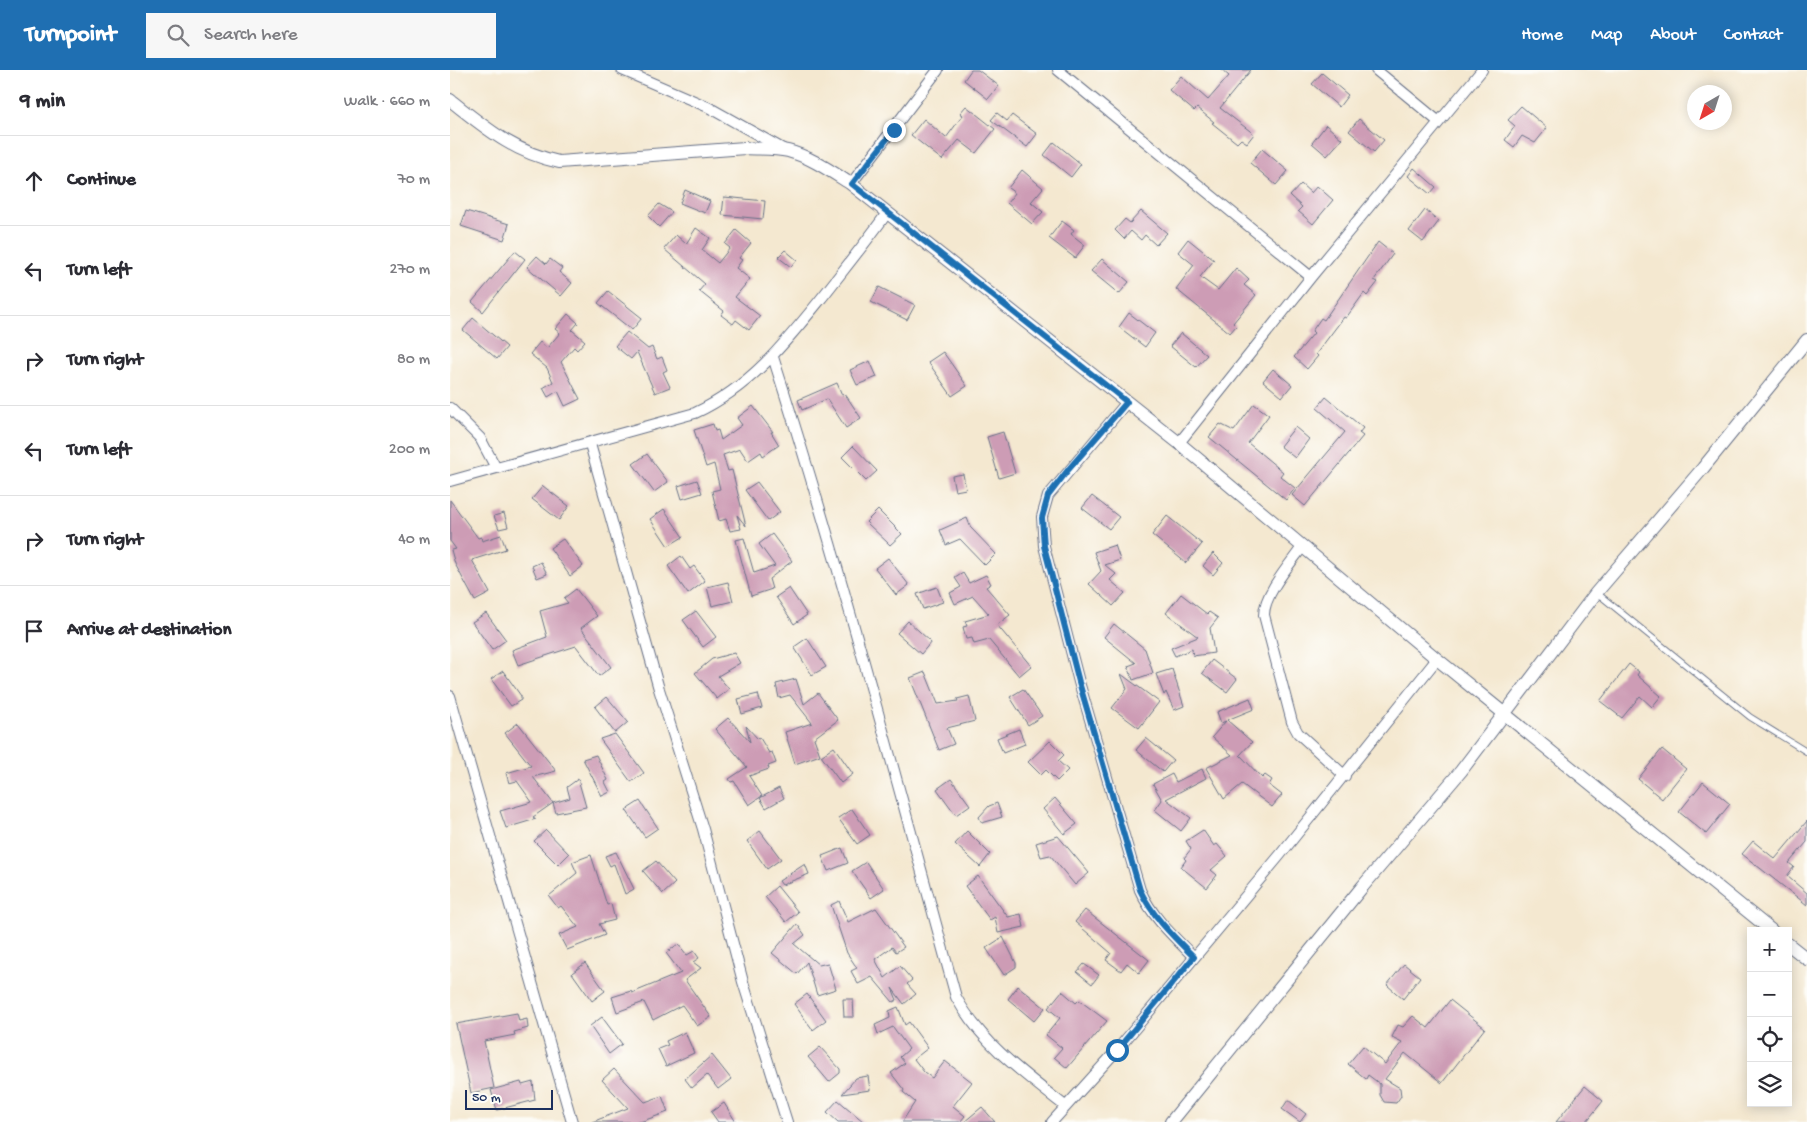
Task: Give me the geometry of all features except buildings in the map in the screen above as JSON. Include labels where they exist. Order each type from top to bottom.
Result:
[{"type":"street","points":[[622,70],[708,106],[788,152],[820,165],[852,184],[1179,443],[1437,659],[1767,927]]},
{"type":"street","points":[[852,184],[938,70]]},
{"type":"street","points":[[1058,70],[1311,277]]},
{"type":"street","points":[[1376,70],[1439,122]]},
{"type":"street","points":[[1179,443],[1311,277],[1482,70]]},
{"type":"street","points":[[450,100],[494,135],[517,149],[538,158],[559,162],[745,148],[788,152]]},
{"type":"street","points":[[450,481],[590,444],[695,413],[717,403],[743,385],[773,357],[887,212]]},
{"type":"street","points":[[1171,1122],[1363,886],[1461,771],[1503,712],[1596,593],[1703,468],[1807,340]]},
{"type":"street","points":[[773,357],[801,444],[894,764],[956,997],[969,1020],[988,1042],[1065,1106]]},
{"type":"street","points":[[1127,402],[1048,496],[1042,518],[1044,546],[1079,682],[1140,890],[1147,906],[1194,957]]},
{"type":"street","points":[[450,408],[480,438],[496,468]]},
{"type":"street","points":[[590,444],[659,689],[703,828],[743,982],[787,1122]]},
{"type":"street","points":[[1303,546],[1268,597],[1264,607],[1264,615],[1292,722],[1298,733],[1345,776]]},
{"type":"street","points":[[1052,1122],[1117,1050],[1345,776],[1437,659]]},
{"type":"street","points":[[450,696],[572,1122]]},
{"type":"street","points":[[1792,947],[1807,959]]},
{"type":"lane","points":[[1596,593],[1750,717],[1807,752]]},
{"type":"route","points":[[894,130],[852,184],[1127,402],[1048,496],[1042,518],[1044,546],[1079,682],[1140,890],[1147,906],[1194,957],[1117,1050]]}]
